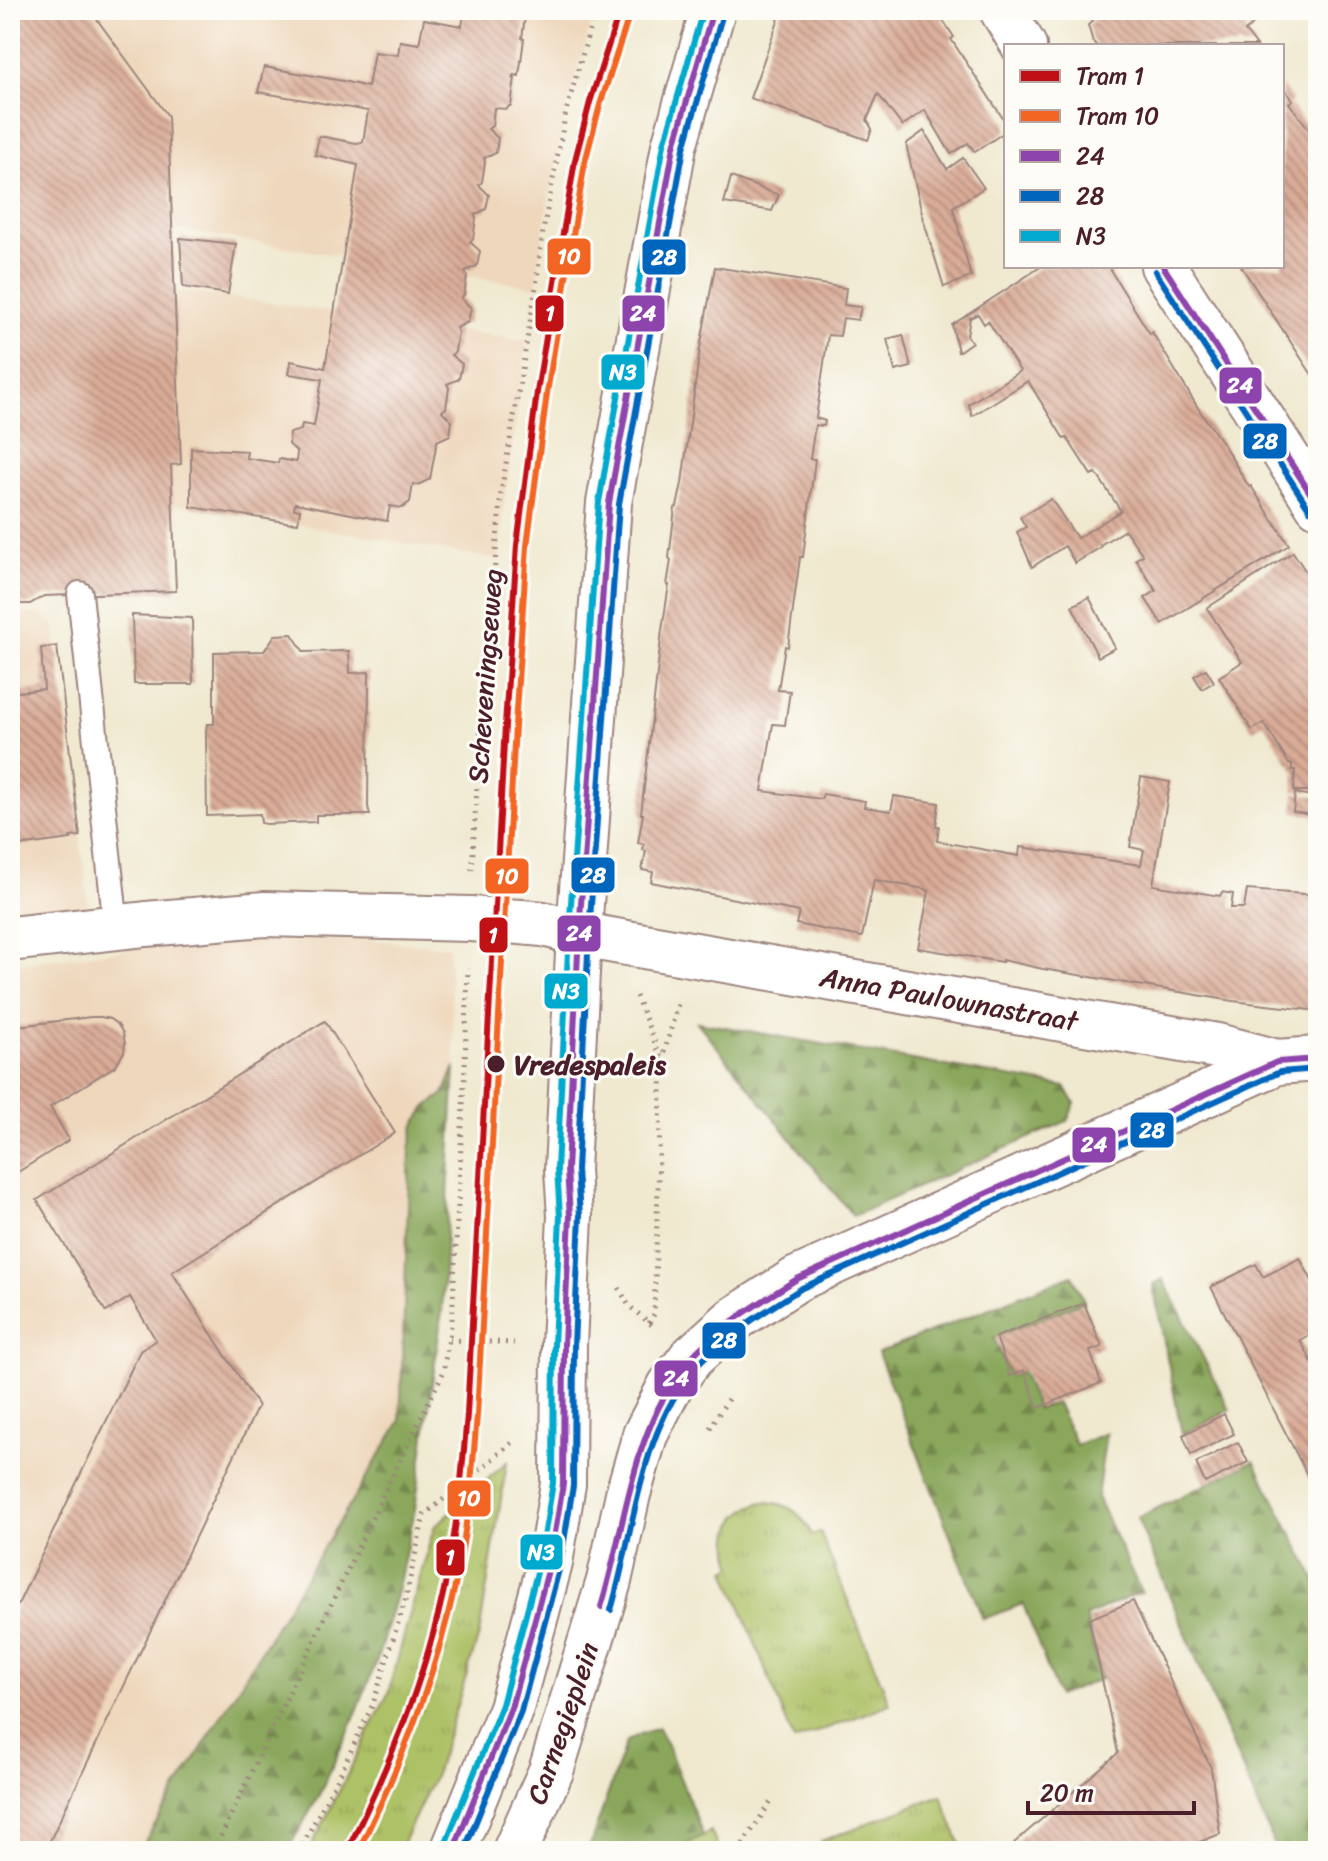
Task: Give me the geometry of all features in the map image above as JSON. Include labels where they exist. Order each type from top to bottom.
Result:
[{"type":"street","points":[[579,933],[609,503],[674,146],[713,10]]},
{"type":"street","points":[[1002,10],[1023,44]]},
{"type":"street","points":[[1164,268],[1318,505]]},
{"type":"street","name":"Anna Paulownastraat","points":[[10,939],[265,914],[543,924],[687,954],[1298,1061]]},
{"type":"street","name":"Carnegieplein","points":[[453,1851],[511,1708],[550,1563],[563,1484],[564,1345],[570,1216],[567,1170],[579,933]]},
{"type":"street","name":"Carnegieplein","points":[[515,1851],[551,1771],[609,1581],[645,1435],[670,1386],[691,1358],[733,1320],[797,1279],[1298,1061]]},
{"type":"lane","points":[[80,594],[116,927]]},
{"type":"path","name":"Scheveningseweg","points":[[214,1851],[443,1373],[452,1320],[480,737],[501,493],[563,127],[595,10]]},
{"type":"path","points":[[642,1333],[654,1314],[662,1060],[684,981],[687,954]]},
{"type":"path","points":[[299,1851],[373,1704],[405,1601],[424,1515],[523,1435]]},
{"type":"path","points":[[738,1851],[773,1799]]},
{"type":"shaded area","points":[[90,10],[595,10],[566,111],[543,231],[536,287],[172,229],[168,116]]},
{"type":"shaded area","points":[[174,289],[527,341],[499,560],[173,504],[171,465],[181,464]]},
{"type":"shaded area","points":[[38,613],[54,624],[90,917],[10,927],[10,616]]},
{"type":"shaded area","points":[[271,931],[449,947],[455,1067],[442,1311],[435,1356],[205,1851],[10,1851],[10,965]]},
{"type":"green space","points":[[697,1022],[1065,1087],[1075,1103],[1067,1121],[853,1216]]},
{"type":"green space","points":[[455,1067],[442,1311],[415,1509],[398,1588],[377,1660],[351,1726],[318,1797],[287,1851],[139,1851],[400,1422],[410,1150],[414,1127],[426,1107],[444,1094]]},
{"type":"green space","points":[[1072,1275],[1084,1301],[994,1338],[1010,1376],[1022,1372],[1037,1409],[1057,1403],[1076,1445],[1106,1433],[1097,1497],[1141,1592],[1086,1616],[1101,1679],[1058,1696],[1023,1604],[983,1619],[878,1353]]},
{"type":"green space","points":[[1163,1279],[1230,1410],[1182,1434],[1153,1285]]},
{"type":"green space","points":[[1254,1461],[1318,1584],[1318,1851],[1277,1851],[1137,1518]]},
{"type":"green space","points":[[507,1462],[479,1635],[436,1772],[399,1851],[309,1851],[388,1694],[434,1527]]},
{"type":"green space","points":[[763,1502],[780,1504],[793,1510],[812,1535],[820,1532],[890,1704],[794,1741],[726,1570],[733,1566],[730,1535],[737,1518]]},
{"type":"green space","points":[[658,1728],[703,1835],[681,1851],[588,1851],[626,1742]]},
{"type":"green space","points":[[941,1795],[963,1851],[825,1851],[821,1841]]},
{"type":"green space","points":[[711,1831],[719,1851],[681,1851],[687,1844]]},
{"type":"building","points":[[10,10],[90,10],[168,116],[181,464],[171,465],[176,591],[44,596],[30,604],[10,602]]},
{"type":"building","points":[[465,10],[526,10],[519,76],[514,75],[513,78],[511,106],[507,109],[494,108],[492,126],[488,129],[498,138],[496,153],[484,158],[482,182],[479,185],[489,195],[486,209],[475,215],[473,239],[470,242],[480,251],[477,266],[465,271],[467,276],[461,298],[471,308],[468,322],[456,328],[455,352],[451,355],[462,364],[459,379],[447,384],[446,408],[442,411],[452,421],[450,435],[437,441],[430,479],[413,484],[410,502],[402,508],[390,506],[387,521],[295,503],[294,509],[300,510],[298,523],[191,507],[191,448],[247,451],[246,458],[278,463],[279,459],[296,462],[297,452],[289,444],[290,433],[301,430],[302,424],[314,426],[322,379],[289,374],[291,361],[325,368],[358,165],[315,155],[319,136],[363,142],[368,111],[258,92],[264,67],[368,87],[374,52],[398,55],[400,41],[419,44],[424,19],[462,26]]},
{"type":"building","points":[[782,10],[936,10],[954,37],[951,39],[1004,120],[1004,132],[975,152],[968,143],[951,154],[925,110],[902,126],[878,94],[867,120],[872,129],[868,140],[750,98]]},
{"type":"building","points":[[1084,10],[1254,10],[1261,18],[1245,31],[1255,44],[1095,44],[1088,25],[1093,21]]},
{"type":"building","points":[[1284,89],[1293,100],[1289,103],[1318,141],[1318,384],[1242,268],[1284,268]]},
{"type":"building","points":[[924,131],[947,169],[963,158],[984,188],[953,207],[971,277],[944,287],[924,222],[906,144]]},
{"type":"building","points":[[731,177],[779,195],[772,211],[724,203]]},
{"type":"building","points":[[180,238],[236,244],[228,294],[183,287]]},
{"type":"building","points":[[715,267],[846,288],[844,305],[861,307],[858,320],[843,318],[840,336],[828,335],[816,418],[825,421],[824,426],[815,425],[810,459],[815,459],[803,557],[800,557],[788,647],[785,646],[778,690],[790,691],[785,725],[773,724],[762,791],[821,799],[823,794],[865,801],[864,807],[891,811],[894,796],[939,803],[937,841],[1019,856],[1020,847],[1141,865],[1144,850],[1130,847],[1141,777],[1170,782],[1153,885],[1220,896],[1222,892],[1233,894],[1231,908],[1244,908],[1247,890],[1318,895],[1318,1011],[1233,1001],[918,948],[929,891],[925,889],[874,880],[862,937],[796,924],[799,912],[651,882],[653,872],[642,870],[646,851],[643,850],[644,844],[638,843],[641,814],[669,585],[675,508],[682,483],[700,348]]},
{"type":"building","points":[[1039,268],[1109,268],[1289,545],[1162,624],[1145,598],[1156,591],[1136,559],[1143,555],[1125,530],[1075,563],[1065,546],[1032,567],[1017,532],[1026,527],[1020,517],[1051,499],[1077,538],[1121,511],[1096,473],[1091,475],[1067,438],[1064,439],[1028,381],[972,416],[969,404],[1020,371],[988,321],[984,324],[978,314],[970,318],[967,336],[972,342],[958,352],[952,325]]},
{"type":"building","points":[[903,335],[911,367],[895,371],[887,339]]},
{"type":"building","points":[[1293,552],[1318,590],[1318,791],[1294,791],[1295,770],[1292,770],[1292,764],[1289,764],[1264,723],[1252,730],[1219,677],[1242,662],[1207,608]]},
{"type":"building","points":[[1089,597],[1115,648],[1098,657],[1072,606]]},
{"type":"building","points":[[132,615],[192,618],[193,684],[134,684]]},
{"type":"building","points":[[292,634],[304,652],[349,651],[350,673],[369,672],[370,815],[316,815],[316,822],[266,824],[261,823],[260,814],[207,816],[206,732],[207,724],[214,724],[214,652],[264,651],[275,635]]},
{"type":"building","points":[[57,646],[80,836],[10,847],[10,693],[44,689],[41,648]]},
{"type":"building","points":[[1206,669],[1214,682],[1202,689],[1194,676]]},
{"type":"building","points":[[1295,793],[1318,797],[1318,816],[1293,812]]},
{"type":"building","points":[[91,1017],[110,1019],[118,1025],[123,1033],[124,1052],[115,1066],[50,1107],[69,1140],[10,1177],[10,1027]]},
{"type":"building","points":[[325,1021],[395,1133],[172,1272],[258,1406],[45,1851],[10,1851],[10,1621],[140,1351],[156,1340],[130,1297],[106,1312],[37,1200]]},
{"type":"building","points":[[1300,1258],[1318,1292],[1318,1331],[1300,1340],[1318,1373],[1318,1496],[1211,1287],[1256,1264],[1263,1277]]},
{"type":"building","points":[[1084,1303],[1102,1347],[1090,1351],[1101,1383],[1038,1408],[1024,1370],[1010,1376],[996,1337]]},
{"type":"building","points":[[1224,1414],[1234,1434],[1191,1455],[1183,1435]]},
{"type":"building","points":[[1238,1442],[1248,1462],[1205,1483],[1196,1463]]},
{"type":"building","points":[[1133,1601],[1211,1768],[1220,1834],[1177,1851],[1021,1851],[1014,1843],[1118,1753],[1089,1619]]},
{"type":"tram line","name":"1","points":[[347,1851],[380,1781],[422,1672],[442,1597],[456,1523],[467,1414],[517,545],[537,392],[575,160],[620,10]]},
{"type":"tram line","name":"10","points":[[358,1851],[391,1781],[432,1673],[452,1599],[466,1525],[477,1415],[527,546],[547,393],[585,162],[630,13]]},
{"type":"transit line","name":"N3","points":[[444,1847],[502,1705],[540,1561],[553,1483],[554,1345],[560,1216],[557,1169],[569,932],[599,502],[664,144],[703,10]]},
{"type":"transit line","name":"24","points":[[453,1851],[511,1708],[550,1563],[563,1484],[564,1345],[570,1216],[567,1170],[579,933],[609,503],[674,146],[713,10]]},
{"type":"transit line","name":"28","points":[[464,1851],[521,1711],[560,1566],[573,1486],[574,1345],[580,1216],[577,1170],[589,934],[619,504],[684,148],[723,13]]},
{"type":"transit line","name":"24","points":[[1164,268],[1318,505]]},
{"type":"transit line","name":"28","points":[[1155,271],[1310,510]]},
{"type":"transit line","name":"24","points":[[601,1607],[633,1479],[654,1417],[689,1360],[726,1326],[797,1279],[1277,1062],[1318,1059]]},
{"type":"transit line","name":"28","points":[[611,1610],[642,1481],[663,1418],[699,1364],[735,1332],[802,1288],[1280,1072],[1318,1069]]},
{"type":"place","name":"Vredespaleis","points":[[496,1064]]}]
